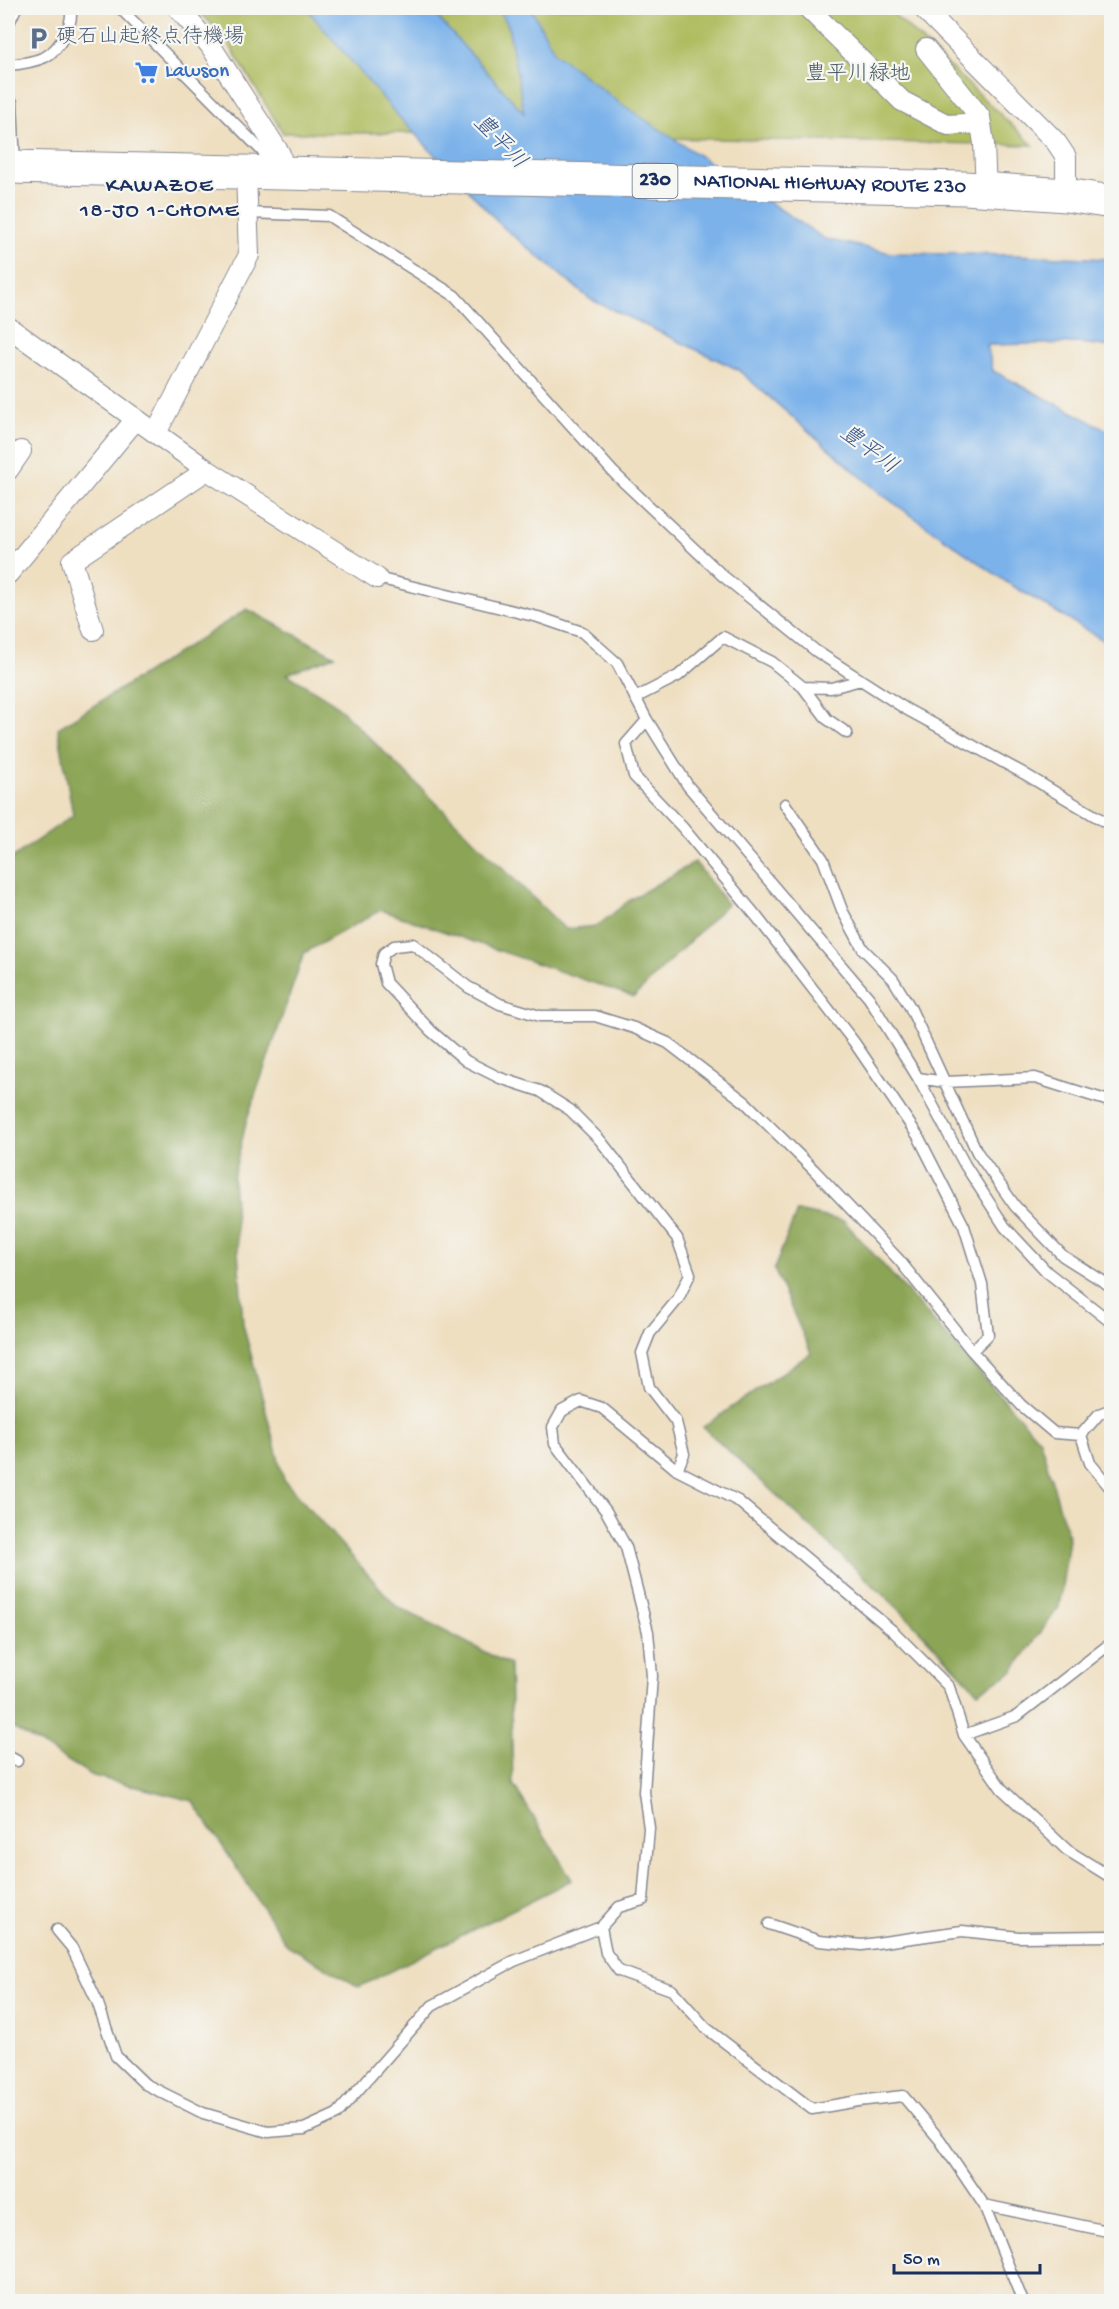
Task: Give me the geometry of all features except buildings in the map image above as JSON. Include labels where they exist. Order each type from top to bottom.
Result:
[{"type":"highway","name":"NATIONAL HIGHWAY ROUTE 230","points":[[11,167],[975,189],[1066,195],[1112,202]]},
{"type":"street","points":[[178,8],[210,45],[280,154],[284,174]]},
{"type":"street","points":[[808,8],[902,100],[948,125],[981,123]]},
{"type":"street","points":[[923,8],[1056,142],[1066,157],[1066,195]]},
{"type":"street","points":[[926,49],[980,117],[975,189]]},
{"type":"street","points":[[156,433],[249,255],[246,173]]},
{"type":"street","points":[[8,327],[207,470],[377,578]]},
{"type":"street","points":[[8,574],[136,419]]},
{"type":"street","points":[[8,470],[21,451]]},
{"type":"street","points":[[93,630],[72,561],[207,470]]},
{"type":"lane","points":[[8,25],[16,8]]},
{"type":"lane","points":[[8,65],[31,62],[48,56],[64,37],[72,15],[70,8]]},
{"type":"lane","points":[[120,8],[284,174]]},
{"type":"lane","points":[[8,98],[12,102],[11,167]]},
{"type":"lane","points":[[248,213],[329,216],[455,296],[614,473],[723,576],[816,651],[906,709],[1023,773],[1112,826]]},
{"type":"lane","points":[[377,578],[538,617],[582,633],[617,663],[647,720],[688,786],[869,998],[918,1078],[965,1165],[1005,1227],[1047,1272],[1112,1323]]},
{"type":"lane","points":[[635,698],[678,676],[723,637],[772,662],[803,687],[827,719],[847,733]]},
{"type":"lane","points":[[803,687],[831,688],[861,680]]},
{"type":"lane","points":[[647,720],[626,744],[634,776],[683,828],[757,917],[854,1042],[918,1136],[964,1226],[982,1284],[988,1335],[972,1351]]},
{"type":"lane","points":[[785,804],[823,860],[842,910],[863,949],[893,979],[909,1007],[977,1152],[1015,1206],[1063,1256],[1112,1287]]},
{"type":"lane","points":[[677,1470],[684,1454],[676,1422],[649,1387],[642,1353],[650,1333],[678,1299],[690,1274],[677,1238],[600,1140],[570,1110],[540,1091],[500,1078],[466,1060],[431,1031],[386,983],[381,964],[384,953],[394,946],[413,944],[468,987],[500,1004],[540,1016],[595,1016],[634,1028],[668,1043],[745,1102],[814,1170],[900,1260],[972,1351],[1021,1405],[1054,1433],[1081,1435]]},
{"type":"lane","points":[[918,1078],[945,1082],[1035,1077],[1112,1102]]},
{"type":"lane","points":[[57,1930],[72,1947],[97,2001],[116,2056],[145,2084],[203,2113],[268,2132],[304,2129],[337,2114],[432,2006],[514,1961],[601,1927],[619,1907],[643,1900],[649,1828],[644,1791],[652,1676],[648,1632],[626,1547],[606,1511],[555,1444],[553,1427],[562,1411],[581,1401],[602,1408],[677,1470],[738,1501],[894,1632],[949,1687],[964,1735],[1002,1789],[1067,1850],[1112,1878]]},
{"type":"lane","points":[[1081,1435],[1099,1414],[1112,1409]]},
{"type":"lane","points":[[1081,1435],[1090,1463],[1112,1490]]},
{"type":"lane","points":[[964,1735],[1017,1716],[1075,1669],[1106,1647],[1112,1646]]},
{"type":"lane","points":[[769,1924],[819,1941],[862,1945],[962,1931],[1019,1937],[1112,1936]]},
{"type":"lane","points":[[601,1927],[606,1953],[619,1971],[672,1990],[706,2028],[812,2109],[903,2096],[940,2140],[984,2205],[1023,2301]]},
{"type":"lane","points":[[984,2205],[1112,2232]]},
{"type":"green space","name":"豊平川緑地","points":[[195,8],[887,8],[1033,145],[398,133],[283,133],[224,36]]},
{"type":"green space","points":[[247,609],[335,656],[287,674],[334,703],[565,929],[597,926],[631,899],[695,862],[727,904],[634,997],[381,910],[304,953],[247,1119],[233,1178],[243,1324],[284,1480],[396,1606],[510,1665],[513,1784],[572,1880],[359,1987],[287,1945],[193,1801],[93,1776],[8,1725],[8,861],[73,815],[58,728]]},
{"type":"green space","points":[[797,1211],[844,1221],[1040,1440],[1069,1539],[1059,1607],[1012,1672],[978,1692],[902,1612],[703,1427],[811,1353],[774,1269]]},
{"type":"water","name":"豊平川","points":[[306,8],[429,8],[524,113],[508,25],[498,8],[531,8],[555,53],[617,101],[825,239],[891,253],[1111,259],[1111,347],[1081,343],[987,345],[993,371],[1111,432],[1111,645],[1008,583],[881,494],[737,369],[590,299],[504,228],[399,117]]},
{"type":"place","name":"硬石山起終点待機場","points":[[38,38]]},
{"type":"place","name":"Lawson","points":[[147,72]]},
{"type":"district","name":"KAWAZOE 18-JO 1-CHOME","points":[[160,200]]}]
